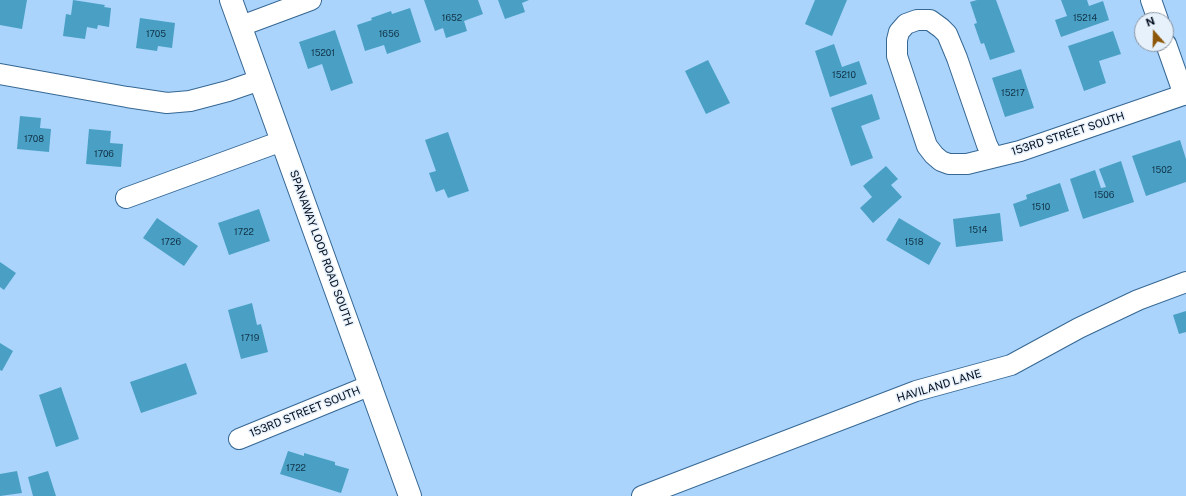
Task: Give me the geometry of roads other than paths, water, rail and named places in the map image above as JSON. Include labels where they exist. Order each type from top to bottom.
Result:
[{"type":"main road","name":"SPANAWAY LOOP ROAD SOUTH","points":[[231,0],[410,496]]},
{"type":"street","points":[[241,26],[310,0]]},
{"type":"street","points":[[1151,0],[1155,12]]},
{"type":"street","name":"153RD STREET SOUTH","points":[[993,157],[987,145],[957,58],[947,34],[930,20],[917,20],[906,24],[899,32],[897,40],[897,56],[927,146],[941,161],[949,164],[967,164],[1020,151],[1185,95]]},
{"type":"street","points":[[1169,52],[1185,95]]},
{"type":"street","points":[[0,74],[167,103],[190,101],[228,91],[260,80]]},
{"type":"street","points":[[126,198],[282,141]]},
{"type":"street","name":"HAVILAND LANE","points":[[642,496],[916,391],[1011,365],[1079,328],[1131,303],[1186,282]]},
{"type":"street","name":"153RD STREET SOUTH","points":[[238,439],[371,385]]}]
